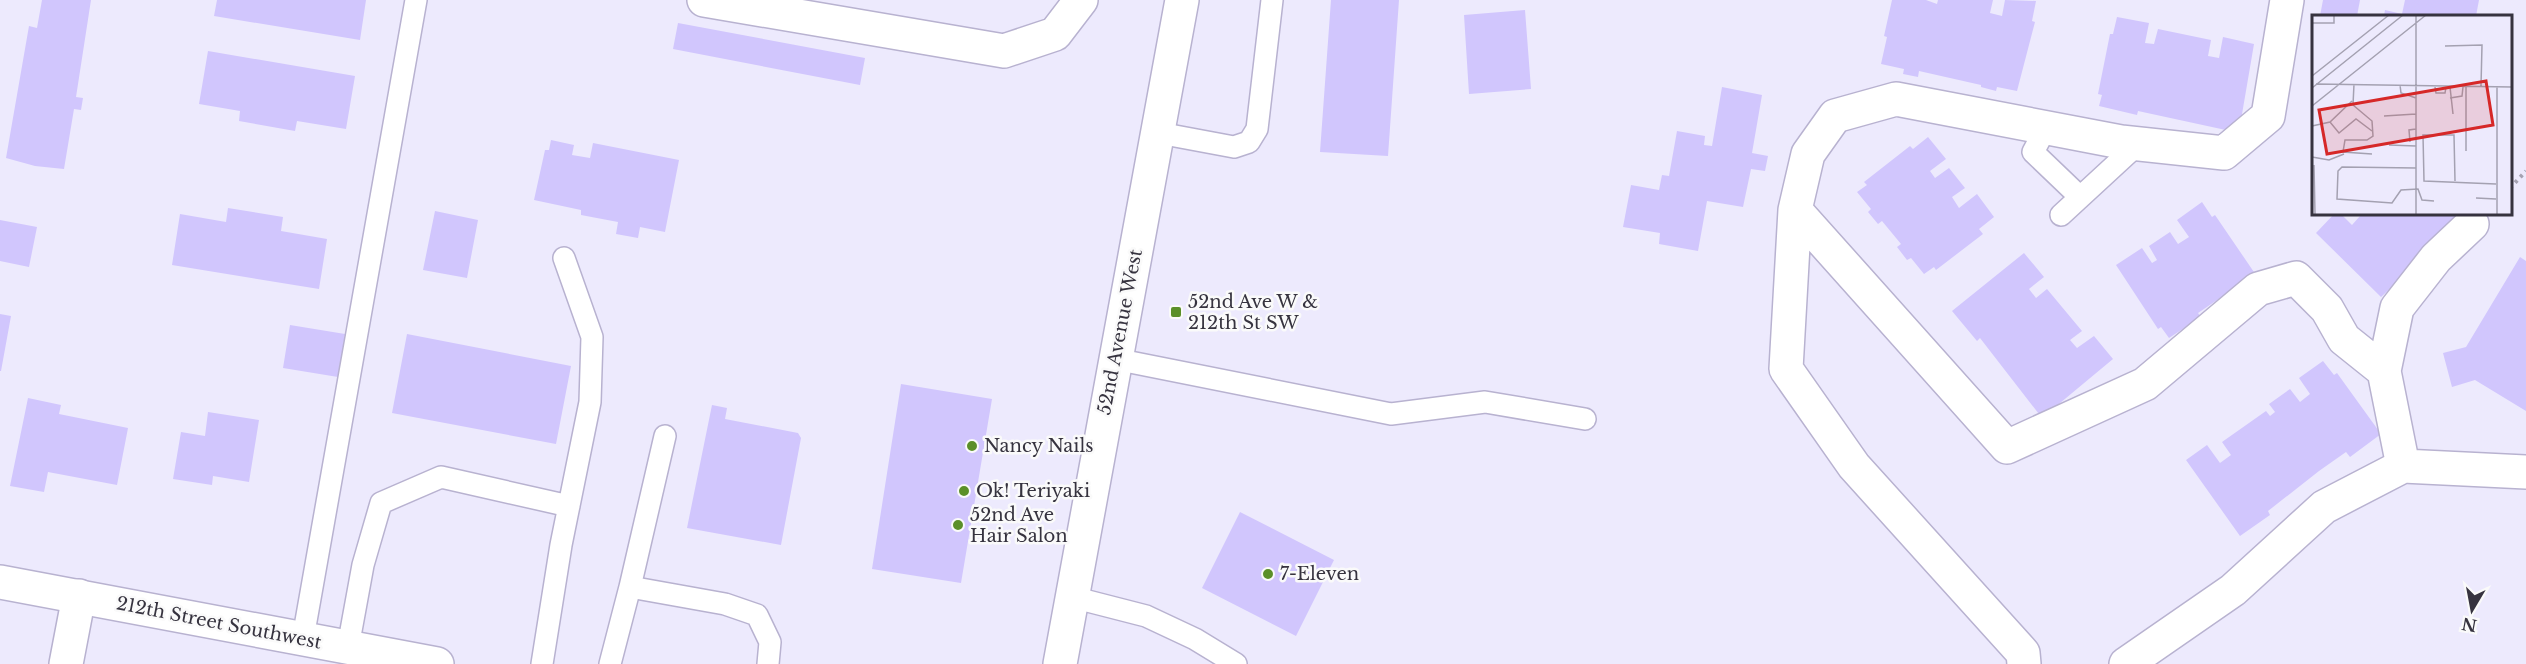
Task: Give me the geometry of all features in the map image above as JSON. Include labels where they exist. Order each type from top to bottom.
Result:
[{"type":"street","points":[[704,0],[1004,51],[1055,34],[1081,0]]},
{"type":"street","name":"52nd Avenue West","points":[[1060,664],[1182,0]]},
{"type":"street","points":[[2024,664],[2024,653],[1854,466],[1786,369],[1795,210],[1808,154],[1835,116],[1896,99],[2138,144],[2224,153],[2268,116],[2287,0]]},
{"type":"street","points":[[1795,210],[2007,447],[2145,384],[2258,289],[2296,278],[2327,309],[2344,339],[2384,371]]},
{"type":"street","points":[[2403,466],[2384,371],[2397,308],[2436,258],[2472,224]]},
{"type":"street","points":[[2127,664],[2233,590],[2324,507],[2403,466],[2526,472]]},
{"type":"street","name":"212th Street Southwest","points":[[0,582],[437,664]]},
{"type":"street","points":[[66,664],[79,596]]},
{"type":"lane","points":[[303,638],[416,0]]},
{"type":"lane","points":[[1159,133],[1234,147],[1249,142],[1257,129],[1272,0]]},
{"type":"lane","points":[[2046,128],[2033,152],[2080,197]]},
{"type":"lane","points":[[2061,215],[2138,144]]},
{"type":"lane","points":[[542,664],[569,506],[590,402],[592,337],[564,258]]},
{"type":"lane","points":[[1115,359],[1391,414],[1485,402],[1586,419]]},
{"type":"lane","points":[[610,664],[665,436]]},
{"type":"lane","points":[[348,647],[363,565],[381,503],[441,477],[569,506]]},
{"type":"lane","points":[[630,587],[725,604],[757,615],[770,642],[768,664]]},
{"type":"lane","points":[[1072,597],[1146,616],[1195,639],[1236,664]]},
{"type":"path","points":[[2511,187],[2526,171]]},
{"type":"building","points":[[42,0],[91,0],[76,97],[83,98],[81,110],[74,109],[64,169],[35,166],[6,158],[29,26],[37,28]]},
{"type":"building","points":[[217,0],[366,0],[360,40],[214,16]]},
{"type":"building","points":[[1331,0],[1399,0],[1388,156],[1320,152]]},
{"type":"building","points":[[1892,0],[1926,0],[1937,4],[1938,0],[1993,0],[1990,13],[2002,16],[2005,0],[2036,1],[2032,21],[2035,22],[2017,91],[1997,87],[1996,91],[1981,87],[1981,85],[1919,71],[1918,77],[1903,74],[1904,69],[1881,64]]},
{"type":"building","points":[[2323,0],[2360,0],[2357,15],[2320,15]]},
{"type":"building","points":[[2405,0],[2479,0],[2476,15],[2384,15],[2385,10],[2402,14]]},
{"type":"building","points":[[1525,10],[1531,89],[1469,94],[1464,15]]},
{"type":"building","points":[[2117,17],[2149,23],[2145,43],[2154,44],[2158,29],[2211,40],[2208,56],[2219,58],[2223,37],[2254,44],[2241,120],[2238,120],[2235,132],[2138,111],[2137,115],[2099,106],[2102,95],[2098,94],[2110,34],[2113,34]]},
{"type":"building","points":[[678,23],[865,58],[860,85],[673,49]]},
{"type":"building","points":[[208,51],[355,76],[346,129],[297,121],[295,131],[239,121],[240,111],[199,104]]},
{"type":"building","points":[[1722,87],[1762,95],[1752,153],[1768,156],[1765,171],[1751,169],[1743,207],[1707,201],[1698,251],[1659,244],[1660,233],[1623,227],[1631,185],[1659,190],[1662,175],[1669,176],[1677,131],[1705,136],[1704,145],[1712,146]]},
{"type":"building","points":[[1928,137],[1946,159],[1930,171],[1935,178],[1949,168],[1965,188],[1952,197],[1959,208],[1977,194],[1994,217],[1979,229],[1983,234],[1936,270],[1934,267],[1924,274],[1911,258],[1907,260],[1897,247],[1901,244],[1882,221],[1878,224],[1868,212],[1871,209],[1857,192],[1867,185],[1864,182],[1910,146],[1913,149]]},
{"type":"building","points":[[551,140],[574,145],[572,155],[590,158],[593,143],[679,160],[665,232],[640,227],[638,238],[616,234],[618,222],[581,215],[581,210],[534,200],[545,150],[549,150]]},
{"type":"building","points":[[2202,202],[2212,217],[2215,215],[2258,278],[2225,300],[2223,296],[2198,313],[2201,317],[2169,338],[2161,327],[2158,329],[2116,265],[2142,248],[2152,263],[2157,260],[2149,246],[2170,232],[2178,244],[2189,237],[2177,220]]},
{"type":"building","points":[[228,208],[283,217],[281,231],[327,239],[319,289],[172,265],[180,214],[226,222]]},
{"type":"building","points":[[435,211],[478,220],[467,278],[423,270]]},
{"type":"building","points":[[2334,214],[2341,214],[2352,225],[2360,216],[2358,214],[2464,214],[2450,223],[2409,264],[2412,268],[2381,297],[2316,233]]},
{"type":"building","points":[[0,220],[37,227],[29,267],[0,261]]},
{"type":"building","points":[[2024,253],[2044,277],[2029,289],[2036,298],[2047,289],[2082,331],[2070,340],[2077,348],[2094,336],[2113,359],[2042,418],[1980,338],[1977,341],[1952,311]]},
{"type":"building","points":[[2520,257],[2526,261],[2526,411],[2475,380],[2452,387],[2443,353],[2466,347]]},
{"type":"building","points":[[0,314],[11,316],[1,371],[0,371]]},
{"type":"building","points":[[290,325],[345,334],[338,377],[283,368]]},
{"type":"building","points":[[407,334],[571,366],[556,444],[392,413]]},
{"type":"building","points":[[2323,361],[2334,375],[2337,373],[2381,434],[2350,457],[2346,452],[2319,471],[2268,511],[2270,515],[2240,536],[2186,460],[2207,445],[2220,463],[2231,455],[2222,442],[2266,411],[2270,416],[2275,412],[2269,404],[2290,389],[2300,402],[2310,394],[2299,378]]},
{"type":"building","points":[[901,384],[992,399],[961,583],[872,569]]},
{"type":"building","points":[[28,398],[61,405],[59,414],[128,428],[117,485],[48,472],[44,492],[10,486]]},
{"type":"building","points":[[712,405],[727,408],[725,419],[798,433],[801,438],[781,545],[687,528]]},
{"type":"building","points":[[208,412],[259,420],[249,482],[213,476],[212,485],[173,479],[181,432],[205,436]]},
{"type":"building","name":"7-Eleven","points":[[1240,512],[1334,560],[1296,636],[1202,588]]},
{"type":"place","name":"52nd Ave W & 212th St SW","points":[[1176,312]]},
{"type":"place","name":"Nancy Nails","points":[[972,446]]},
{"type":"place","name":"Ok! Teriyaki","points":[[964,491]]},
{"type":"place","name":"52nd Ave Hair Salon","points":[[958,525]]},
{"type":"place","name":"7-Eleven","points":[[1268,574]]}]
